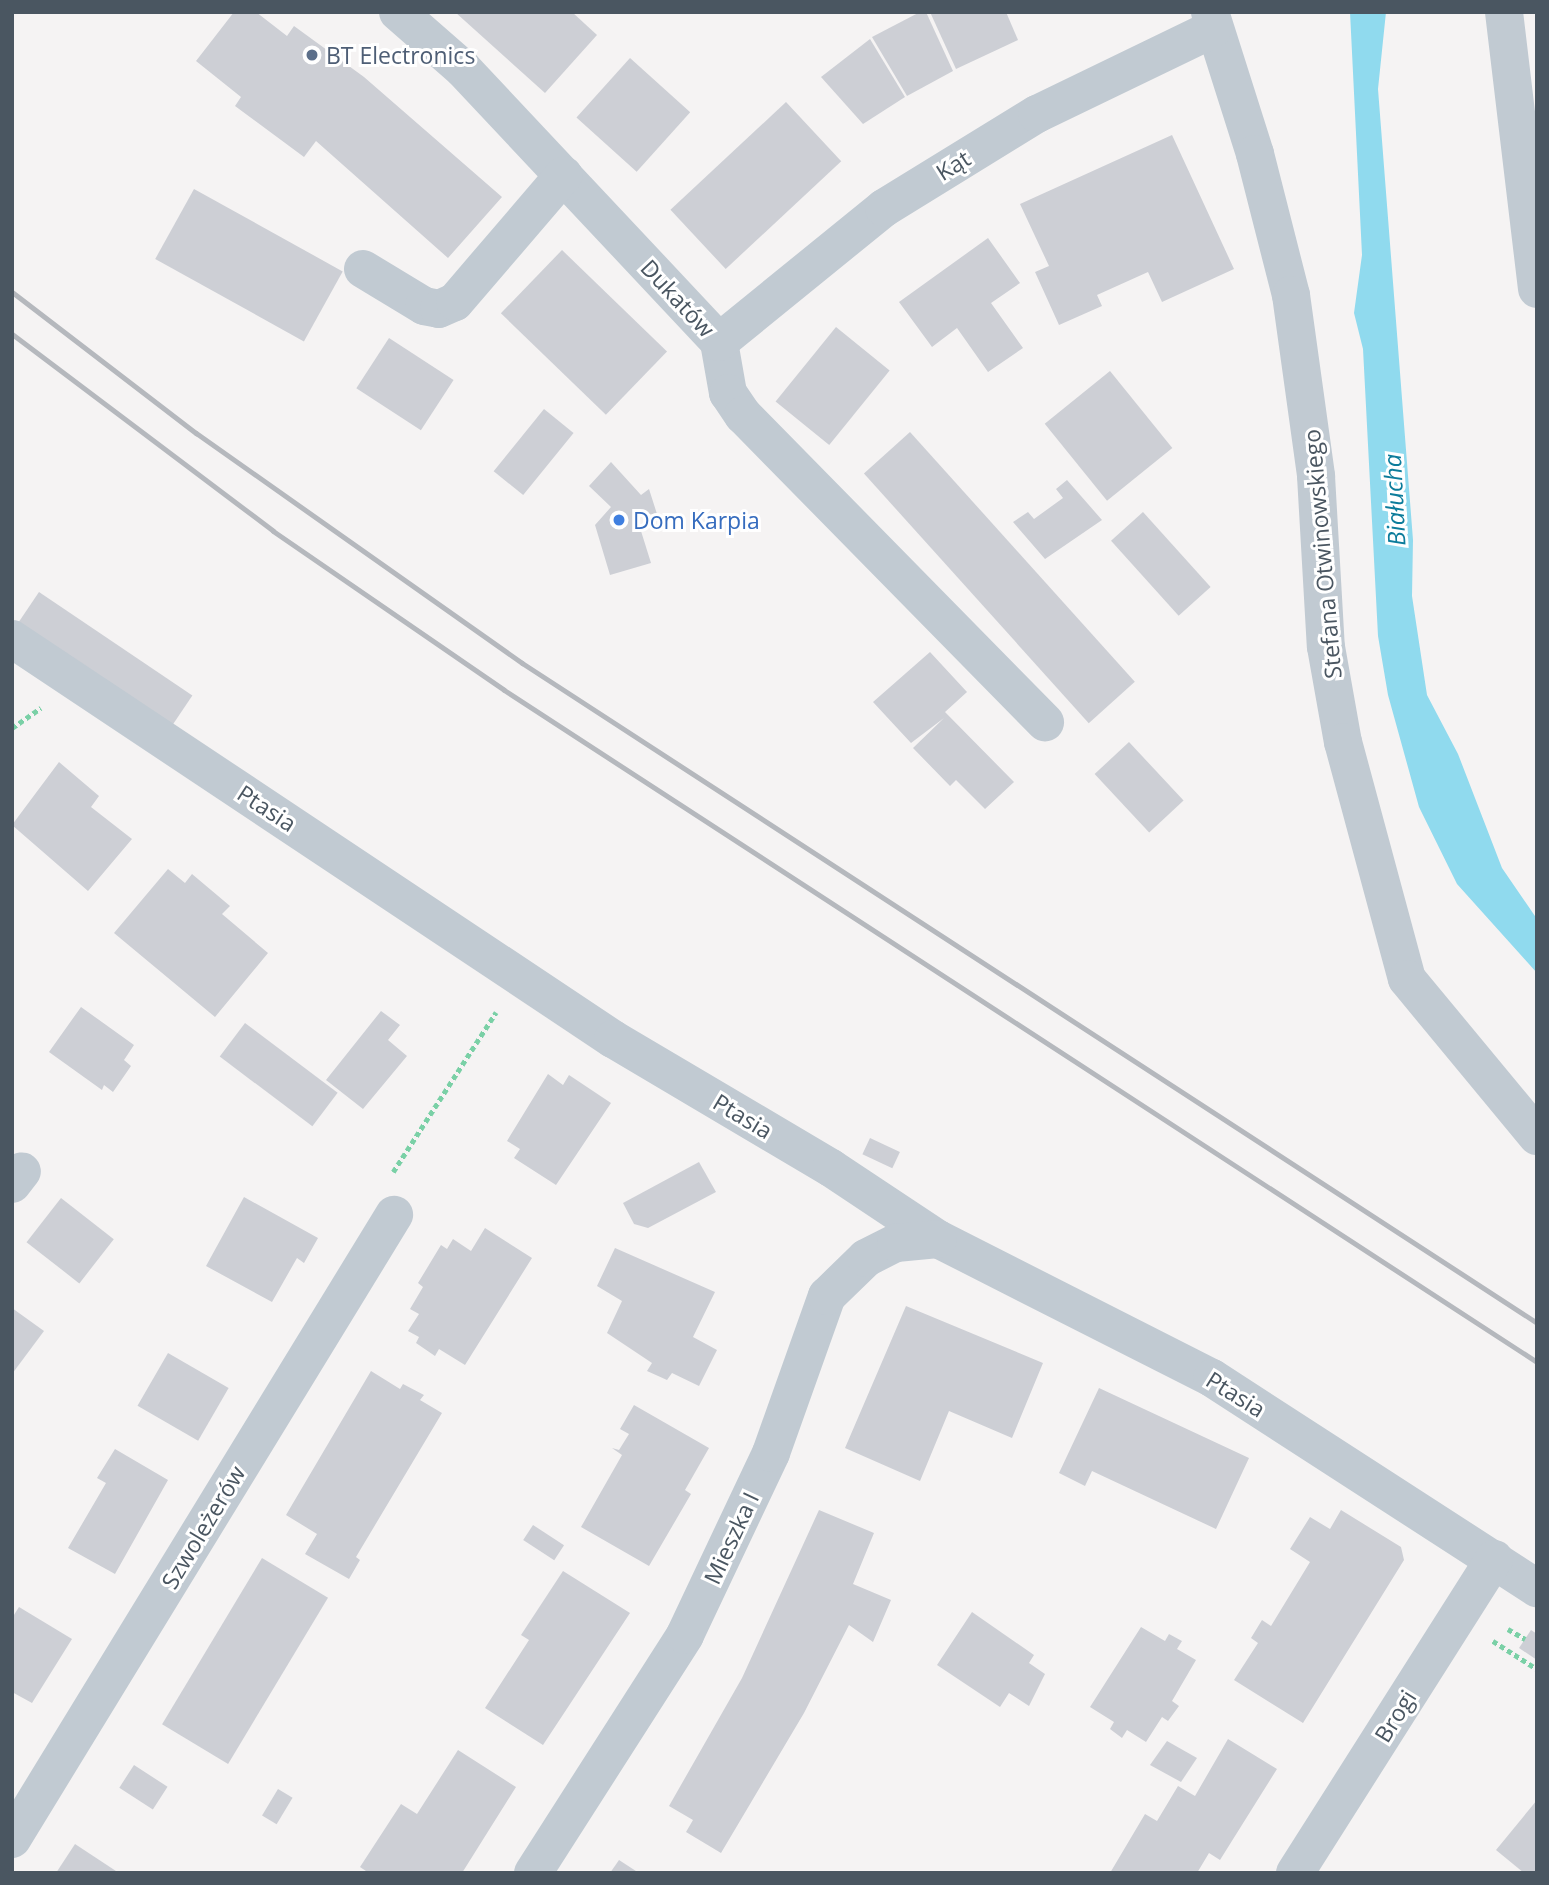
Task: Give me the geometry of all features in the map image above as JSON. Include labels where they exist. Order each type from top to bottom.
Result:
[{"type":"street","name":"Dukatów","points":[[398,12],[463,69],[719,342],[728,393],[743,415],[1045,722]]},
{"type":"street","points":[[1504,12],[1537,289]]},
{"type":"street","name":"Kąt","points":[[719,342],[884,208],[1037,114],[1212,20]]},
{"type":"street","name":"Stefana Otwinowskiego","points":[[1212,20],[1255,155],[1291,295],[1316,476],[1326,647],[1343,742],[1407,979],[1537,1136]]},
{"type":"street","points":[[363,270],[424,306],[439,309],[455,302],[564,175]]},
{"type":"street","name":"Ptasia","points":[[12,639],[613,1039],[831,1168],[938,1239],[1212,1378],[1537,1588]]},
{"type":"street","name":"Szwoleżerów","points":[[12,1839],[394,1215]]},
{"type":"street","name":"Mieszka I","points":[[533,1873],[685,1635],[771,1452],[827,1296],[866,1258],[896,1243],[938,1239]]},
{"type":"street","name":"Brogi","points":[[1295,1873],[1494,1559]]},
{"type":"path","points":[[394,1215],[383,1188],[519,976]]},
{"type":"path","points":[[1508,1629],[1525,1639]]},
{"type":"path","points":[[1489,1638],[1537,1669]]},
{"type":"water","name":"Białucha","points":[[1350,12],[1386,12],[1378,89],[1413,540],[1412,596],[1427,695],[1458,754],[1502,868],[1537,919],[1537,973],[1457,884],[1419,807],[1388,695],[1378,636],[1363,349],[1354,313],[1362,255]]},
{"type":"building","points":[[234,12],[256,12],[287,36],[294,26],[364,77],[502,197],[448,258],[316,141],[304,157],[235,106],[241,97],[196,61]]},
{"type":"building","points":[[455,12],[572,12],[597,35],[545,93]]},
{"type":"building","points":[[920,12],[926,12],[953,71],[907,96],[872,37]]},
{"type":"building","points":[[930,12],[1006,12],[1018,40],[956,69]]},
{"type":"building","points":[[870,39],[905,97],[863,124],[821,77]]},
{"type":"building","points":[[630,58],[690,112],[637,172],[576,117]]},
{"type":"building","points":[[786,102],[841,161],[726,269],[670,210]]},
{"type":"building","points":[[1172,135],[1234,269],[1162,302],[1148,272],[1097,295],[1102,306],[1059,325],[1035,272],[1049,266],[1020,204]]},
{"type":"building","points":[[194,189],[343,271],[304,341],[155,259]]},
{"type":"building","points":[[988,238],[1020,283],[991,303],[1023,348],[988,372],[957,328],[932,347],[899,302]]},
{"type":"building","points":[[562,250],[667,351],[606,415],[501,313]]},
{"type":"building","points":[[836,327],[890,370],[829,445],[776,402]]},
{"type":"building","points":[[389,338],[454,380],[421,430],[356,388]]},
{"type":"building","points":[[1110,371],[1172,448],[1107,501],[1045,424]]},
{"type":"building","points":[[544,409],[574,433],[523,495],[494,471]]},
{"type":"building","points":[[910,432],[1135,682],[1089,723],[864,473]]},
{"type":"building","name":"Dom Karpia","points":[[611,462],[641,495],[649,489],[657,514],[636,515],[651,563],[610,575],[595,525],[611,507],[589,486]]},
{"type":"building","points":[[1067,480],[1102,520],[1045,559],[1013,522],[1028,512],[1034,519],[1063,498],[1056,489]]},
{"type":"building","points":[[1143,512],[1211,587],[1179,616],[1111,541]]},
{"type":"building","points":[[39,592],[192,695],[166,734],[13,631]]},
{"type":"building","points":[[930,652],[967,692],[945,712],[1014,782],[985,809],[956,780],[950,786],[913,748],[944,718],[911,743],[873,702]]},
{"type":"building","points":[[1129,742],[1184,801],[1149,833],[1095,774]]},
{"type":"building","points":[[59,762],[99,796],[91,807],[132,839],[88,891],[12,825]]},
{"type":"building","points":[[168,869],[185,883],[192,874],[230,906],[222,914],[268,953],[215,1017],[114,933]]},
{"type":"building","points":[[81,1007],[134,1045],[124,1060],[131,1066],[113,1092],[104,1085],[102,1090],[49,1052]]},
{"type":"building","points":[[381,1011],[400,1025],[388,1040],[407,1056],[363,1109],[326,1080]]},
{"type":"building","points":[[245,1023],[338,1093],[312,1126],[220,1057]]},
{"type":"building","points":[[548,1074],[563,1085],[569,1075],[611,1103],[556,1185],[514,1158],[520,1149],[507,1141]]},
{"type":"building","points":[[870,1138],[900,1152],[892,1168],[862,1154]]},
{"type":"building","points":[[699,1162],[716,1192],[648,1228],[634,1224],[623,1203]]},
{"type":"building","points":[[244,1197],[318,1238],[304,1263],[297,1258],[272,1302],[206,1266]]},
{"type":"building","points":[[61,1198],[114,1239],[79,1283],[27,1242]]},
{"type":"building","points":[[485,1228],[532,1258],[465,1365],[439,1349],[435,1356],[416,1343],[419,1337],[408,1331],[419,1314],[410,1309],[423,1287],[418,1283],[441,1245],[447,1249],[453,1239],[471,1251]]},
{"type":"building","points":[[615,1248],[715,1292],[693,1337],[717,1350],[699,1386],[672,1373],[667,1380],[647,1371],[652,1363],[607,1333],[622,1301],[597,1286]]},
{"type":"building","points":[[906,1306],[1043,1363],[1012,1438],[949,1411],[920,1481],[845,1448]]},
{"type":"building","points":[[12,1308],[44,1331],[12,1374]]},
{"type":"building","points":[[168,1353],[229,1388],[198,1441],[138,1406]]},
{"type":"building","points":[[371,1371],[400,1389],[403,1384],[424,1395],[420,1400],[442,1413],[356,1557],[360,1560],[349,1579],[305,1554],[317,1534],[286,1515]]},
{"type":"building","points":[[1099,1388],[1249,1458],[1216,1529],[1092,1471],[1085,1486],[1059,1473]]},
{"type":"building","points":[[634,1405],[709,1448],[685,1490],[691,1494],[649,1566],[581,1527],[622,1455],[612,1448],[619,1450],[629,1434],[620,1429]]},
{"type":"building","points":[[115,1449],[168,1480],[115,1574],[68,1548],[106,1483],[97,1478]]},
{"type":"building","points":[[819,1510],[874,1533],[853,1584],[891,1600],[873,1642],[849,1625],[804,1713],[721,1853],[686,1832],[693,1820],[669,1806],[742,1678]]},
{"type":"building","points":[[1341,1510],[1401,1547],[1404,1560],[1303,1723],[1234,1680],[1258,1643],[1251,1638],[1262,1620],[1271,1626],[1310,1562],[1290,1549],[1310,1517],[1330,1529]]},
{"type":"building","points":[[533,1525],[564,1545],[554,1560],[523,1540]]},
{"type":"building","points":[[262,1558],[328,1598],[228,1764],[162,1724]]},
{"type":"building","points":[[563,1571],[630,1613],[543,1745],[485,1708],[529,1640],[521,1635]]},
{"type":"building","points":[[19,1607],[72,1639],[32,1703],[12,1692],[12,1618]]},
{"type":"building","points":[[972,1612],[1034,1655],[1029,1663],[1045,1674],[1029,1706],[1009,1693],[1000,1707],[937,1665]]},
{"type":"building","points":[[1141,1627],[1165,1641],[1169,1634],[1182,1641],[1177,1649],[1196,1660],[1172,1701],[1179,1706],[1168,1721],[1162,1717],[1146,1742],[1127,1730],[1122,1738],[1110,1729],[1114,1722],[1090,1707]]},
{"type":"building","points":[[1531,1630],[1537,1634],[1537,1660],[1519,1648]]},
{"type":"building","points":[[1228,1739],[1277,1769],[1220,1860],[1209,1853],[1197,1873],[1110,1873],[1145,1814],[1157,1821],[1178,1786],[1195,1796]]},
{"type":"building","points":[[1167,1741],[1197,1758],[1181,1782],[1150,1765]]},
{"type":"building","points":[[458,1750],[516,1787],[462,1873],[369,1873],[360,1867],[401,1804],[417,1814]]},
{"type":"building","points":[[134,1765],[168,1787],[153,1809],[119,1788]]},
{"type":"building","points":[[278,1789],[293,1798],[277,1824],[262,1816]]},
{"type":"building","points":[[1537,1800],[1537,1873],[1524,1873],[1496,1850]]},
{"type":"building","points":[[75,1844],[119,1873],[56,1873]]},
{"type":"building","points":[[619,1860],[639,1873],[610,1873]]},
{"type":"railway","points":[[12,292],[196,433],[522,663],[1537,1323]]},
{"type":"railway","points":[[12,334],[273,531],[504,690],[1537,1362]]},
{"type":"place","name":"BT Electronics","points":[[312,55]]},
{"type":"place","name":"Dom Karpia","points":[[619,520]]}]
